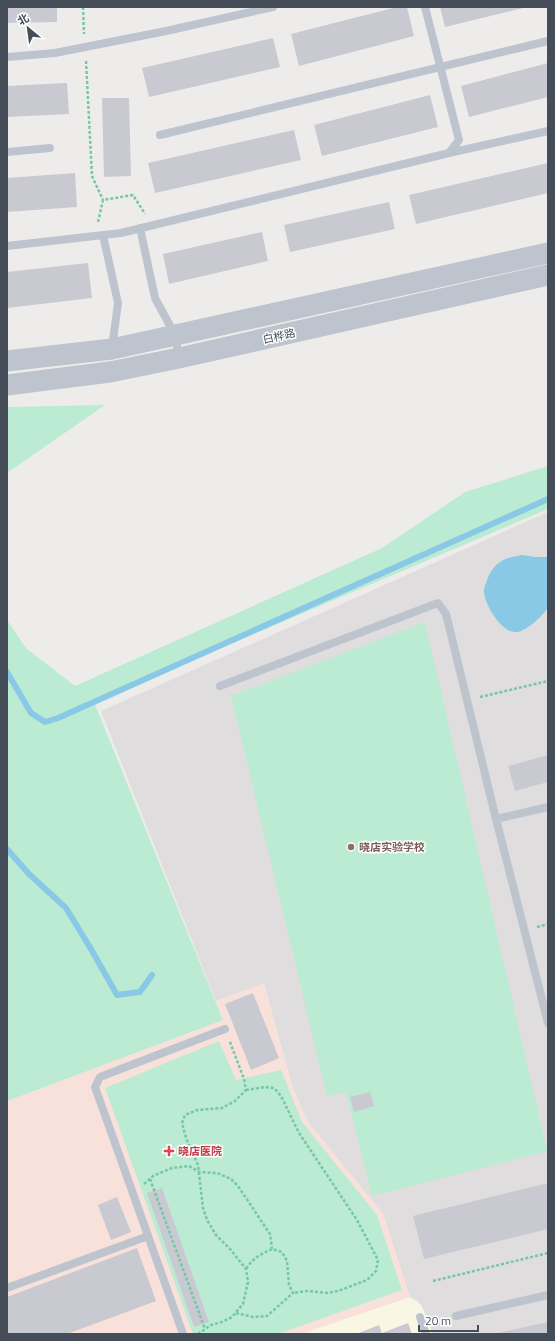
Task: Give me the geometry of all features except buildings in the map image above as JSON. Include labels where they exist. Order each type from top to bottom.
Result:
[{"type":"street","name":"白桦路","points":[[7,385],[114,360],[175,335],[548,253]]},
{"type":"street","name":"白桦路","points":[[7,361],[179,358],[548,275]]},
{"type":"lane","points":[[7,57],[55,54],[273,7]]},
{"type":"lane","points":[[425,7],[460,140],[449,153]]},
{"type":"lane","points":[[160,135],[548,41]]},
{"type":"lane","points":[[7,246],[121,233],[449,153],[548,131]]},
{"type":"lane","points":[[7,152],[50,148]]},
{"type":"lane","points":[[140,228],[155,298],[175,335],[179,358]]},
{"type":"lane","points":[[99,236],[118,303],[114,360]]},
{"type":"lane","points":[[220,686],[438,603],[446,614],[548,1023]]},
{"type":"lane","points":[[496,819],[548,807]]},
{"type":"lane","points":[[182,1334],[94,1087],[100,1076],[225,1030]]},
{"type":"lane","points":[[7,1288],[148,1236]]},
{"type":"lane","points":[[456,1316],[548,1295]]},
{"type":"lane","points":[[420,1317],[426,1334]]},
{"type":"path","points":[[83,7],[92,176],[103,200],[99,236]]},
{"type":"path","points":[[103,200],[133,195],[152,225]]},
{"type":"path","points":[[468,700],[548,680]]},
{"type":"path","points":[[225,1030],[244,1079],[246,1090]]},
{"type":"path","points":[[198,1334],[211,1325],[222,1322],[232,1317],[236,1313],[243,1304],[248,1282],[246,1269],[231,1250],[216,1235],[202,1208],[198,1165],[186,1138],[182,1123],[185,1115],[197,1110],[222,1108],[235,1101],[246,1090],[265,1086],[274,1088],[281,1096],[299,1133],[357,1220],[378,1260],[376,1271],[368,1280],[338,1291],[327,1293],[308,1291],[293,1293],[267,1316],[253,1317],[236,1313]]},
{"type":"path","points":[[132,1193],[153,1176],[172,1168],[189,1166],[199,1172],[217,1173],[231,1179],[238,1186],[270,1234],[272,1249]]},
{"type":"path","points":[[150,1179],[205,1329]]},
{"type":"path","points":[[246,1269],[251,1261],[261,1254],[272,1249],[282,1252],[287,1261],[289,1285],[293,1293]]},
{"type":"path","points":[[433,1281],[548,1253]]},
{"type":"shaded area","name":"晓店实验学校","points":[[548,512],[548,1334],[433,1334],[422,1306],[410,1297],[383,1214],[308,1122],[293,1089],[264,984],[216,1001],[101,711]]},
{"type":"shaded area","name":"晓店医院","points":[[264,983],[293,1089],[308,1122],[383,1214],[410,1297],[301,1334],[7,1334],[7,1101],[223,1020],[216,1001]]},
{"type":"shaded area","points":[[410,1297],[422,1306],[433,1334],[301,1334]]},
{"type":"green space","points":[[105,405],[7,473],[7,407]]},
{"type":"green space","points":[[548,466],[548,509],[94,702],[223,1020],[7,1101],[7,620],[26,648],[75,686],[382,548],[465,492]]},
{"type":"green space","points":[[425,622],[547,1151],[372,1196],[346,1092],[327,1096],[231,696]]},
{"type":"green space","points":[[219,1041],[236,1080],[281,1070],[302,1122],[377,1215],[402,1290],[278,1334],[193,1334],[105,1088]]},
{"type":"water","points":[[522,555],[548,557],[548,608],[530,626],[517,632],[506,628],[495,618],[487,604],[484,588],[496,565],[505,559]]},
{"type":"waterway","points":[[7,672],[31,713],[45,722],[58,718],[548,499]]},
{"type":"waterway","points":[[7,849],[28,873],[66,908],[117,995],[140,992],[152,975]]},
{"type":"place","name":"晓店实验学校","points":[[351,847]]},
{"type":"place","name":"晓店医院","points":[[169,1151]]}]
